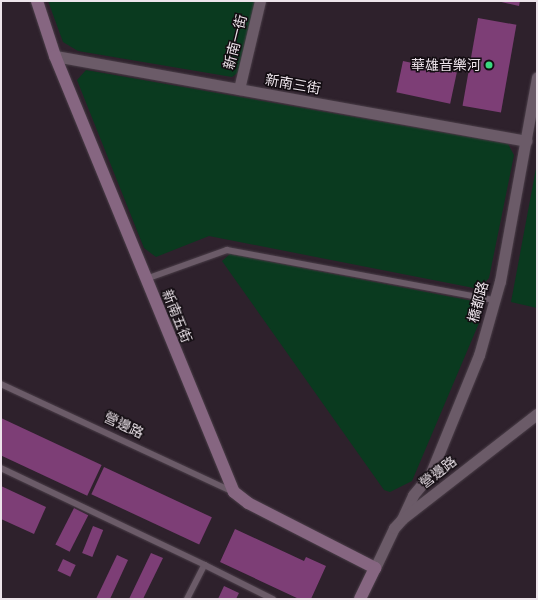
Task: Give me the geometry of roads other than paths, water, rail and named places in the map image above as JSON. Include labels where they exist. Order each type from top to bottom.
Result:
[{"type":"street","name":"新南五街","points":[[37,1],[55,56],[234,492]]},
{"type":"street","name":"新南一街","points":[[239,89],[260,1]]},
{"type":"street","name":"新南三街","points":[[55,56],[526,141]]},
{"type":"street","name":"橋都路","points":[[402,519],[413,495],[430,475],[479,355],[494,300],[526,141],[537,77]]},
{"type":"street","name":"營邊路","points":[[375,568],[394,528],[402,519],[537,414]]},
{"type":"street","points":[[234,492],[248,503],[375,568],[360,599]]},
{"type":"lane","points":[[146,279],[227,250],[494,300]]},
{"type":"lane","name":"營邊路","points":[[1,384],[234,492]]},
{"type":"lane","points":[[1,468],[273,599]]},
{"type":"lane","points":[[188,599],[204,565]]},
{"type":"place","name":"華雄音樂河","points":[[489,65]]}]
